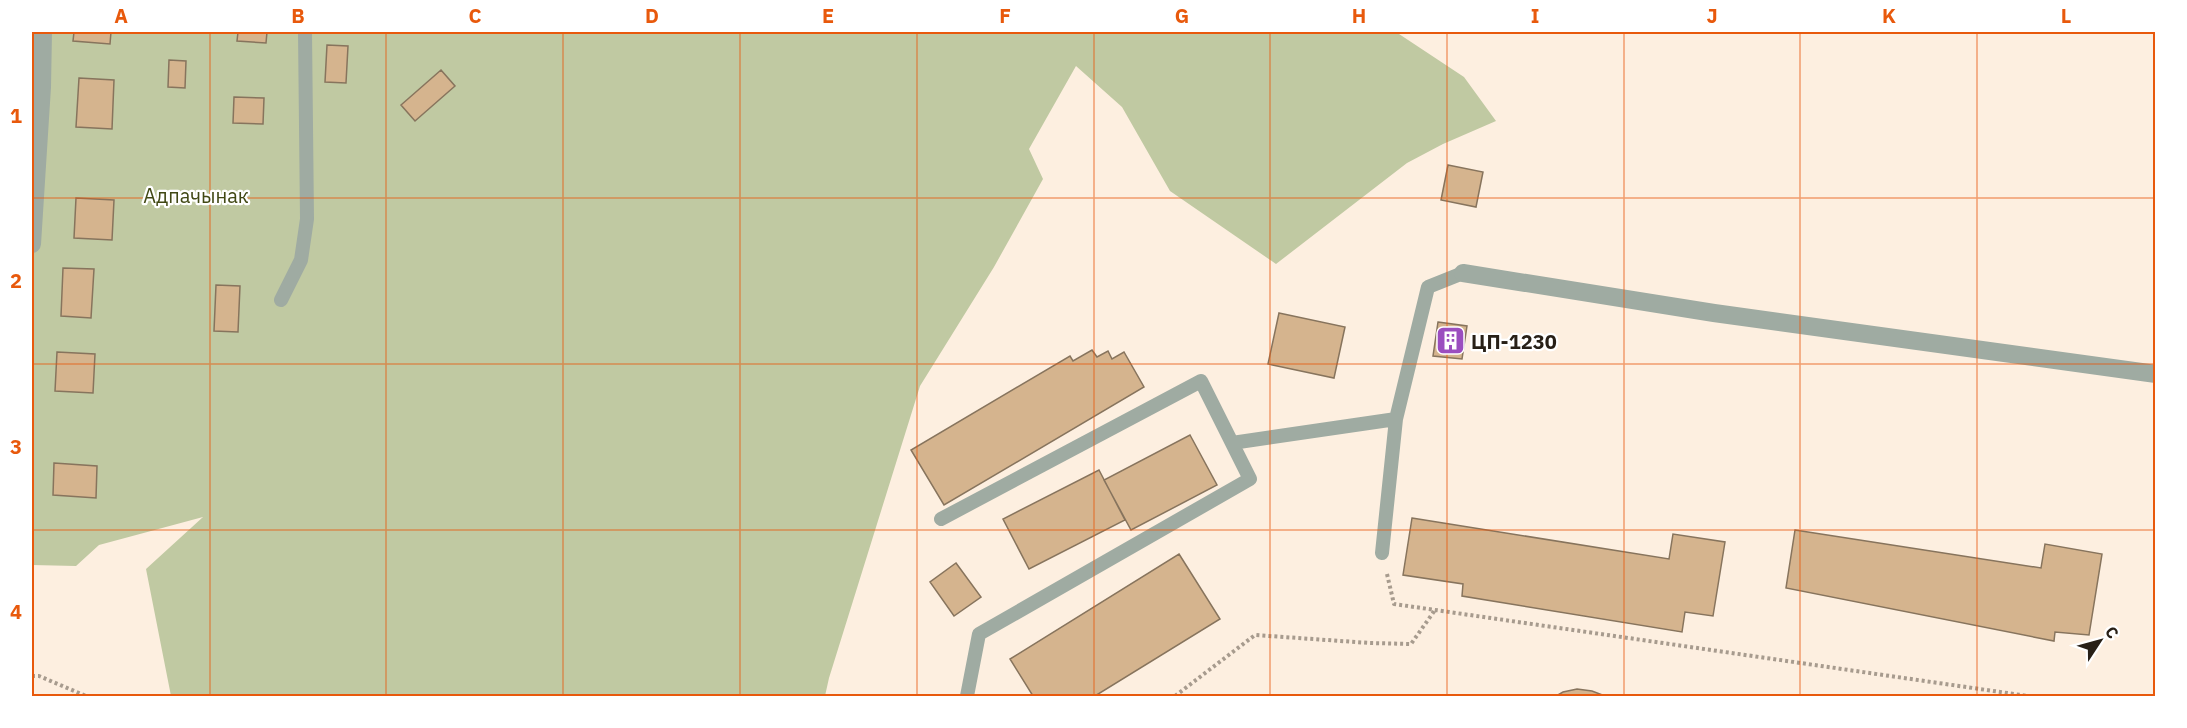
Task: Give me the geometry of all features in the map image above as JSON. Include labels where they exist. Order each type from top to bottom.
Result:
[{"type":"street","points":[[32,244],[42,87],[43,32]]},
{"type":"street","points":[[1463,273],[1714,314],[2156,374]]},
{"type":"lane","points":[[281,300],[301,260],[307,219],[304,32]]},
{"type":"lane","points":[[1382,553],[1396,419],[1428,287],[1463,273]]},
{"type":"lane","points":[[941,519],[1201,381],[1250,479],[979,634],[967,696]]},
{"type":"lane","points":[[1232,444],[1396,419]]},
{"type":"path","points":[[1382,553],[1394,604],[2028,696]]},
{"type":"path","points":[[1175,696],[1255,635],[1411,644],[1435,610]]},
{"type":"path","points":[[32,676],[39,676],[86,696]]},
{"type":"green space","name":"Адпачынак","points":[[32,32],[1396,32],[1464,77],[1496,121],[1443,144],[1407,163],[1276,264],[1170,191],[1122,107],[1076,66],[1029,149],[1043,179],[994,267],[920,386],[825,696],[171,696],[146,569],[203,517],[99,545],[76,566],[32,565]]},
{"type":"building","points":[[74,32],[111,32],[110,44],[73,41]]},
{"type":"building","points":[[238,32],[267,32],[266,43],[237,41]]},
{"type":"building","points":[[327,45],[348,46],[346,83],[325,82]]},
{"type":"building","points":[[169,60],[186,61],[185,88],[168,87]]},
{"type":"building","points":[[441,70],[455,86],[415,121],[401,105]]},
{"type":"building","points":[[79,78],[114,80],[112,129],[76,127]]},
{"type":"building","points":[[234,97],[264,98],[263,124],[233,123]]},
{"type":"building","points":[[1448,165],[1483,172],[1476,207],[1441,200]]},
{"type":"building","points":[[76,198],[114,200],[112,240],[74,238]]},
{"type":"building","points":[[63,268],[94,269],[91,318],[61,316]]},
{"type":"building","points":[[216,285],[240,286],[238,332],[214,331]]},
{"type":"building","points":[[1279,313],[1345,327],[1334,378],[1268,364]]},
{"type":"building","name":"ЦП-1230","points":[[1438,322],[1467,326],[1462,359],[1433,356]]},
{"type":"building","points":[[1092,350],[1097,357],[1108,351],[1112,359],[1124,352],[1144,387],[944,505],[911,450],[1070,356],[1073,361]]},
{"type":"building","points":[[57,352],[95,354],[93,393],[55,391]]},
{"type":"building","points":[[1190,435],[1217,485],[1131,530],[1104,480]]},
{"type":"building","points":[[54,463],[97,466],[96,498],[53,495]]},
{"type":"building","points":[[1099,470],[1125,520],[1029,569],[1003,519]]},
{"type":"building","points":[[1412,518],[1669,559],[1673,534],[1725,542],[1713,616],[1685,612],[1682,632],[1462,596],[1463,584],[1403,575]]},
{"type":"building","points":[[1795,530],[2041,568],[2045,544],[2102,554],[2089,635],[2055,632],[2054,641],[1786,588]]},
{"type":"building","points":[[1179,554],[1220,619],[1095,696],[1033,696],[1010,659]]},
{"type":"building","points":[[956,563],[981,597],[954,616],[930,582]]},
{"type":"building","points":[[1577,689],[1592,691],[1605,696],[1556,696]]},
{"type":"place","name":"ЦП-1230","points":[[1450,341]]}]
